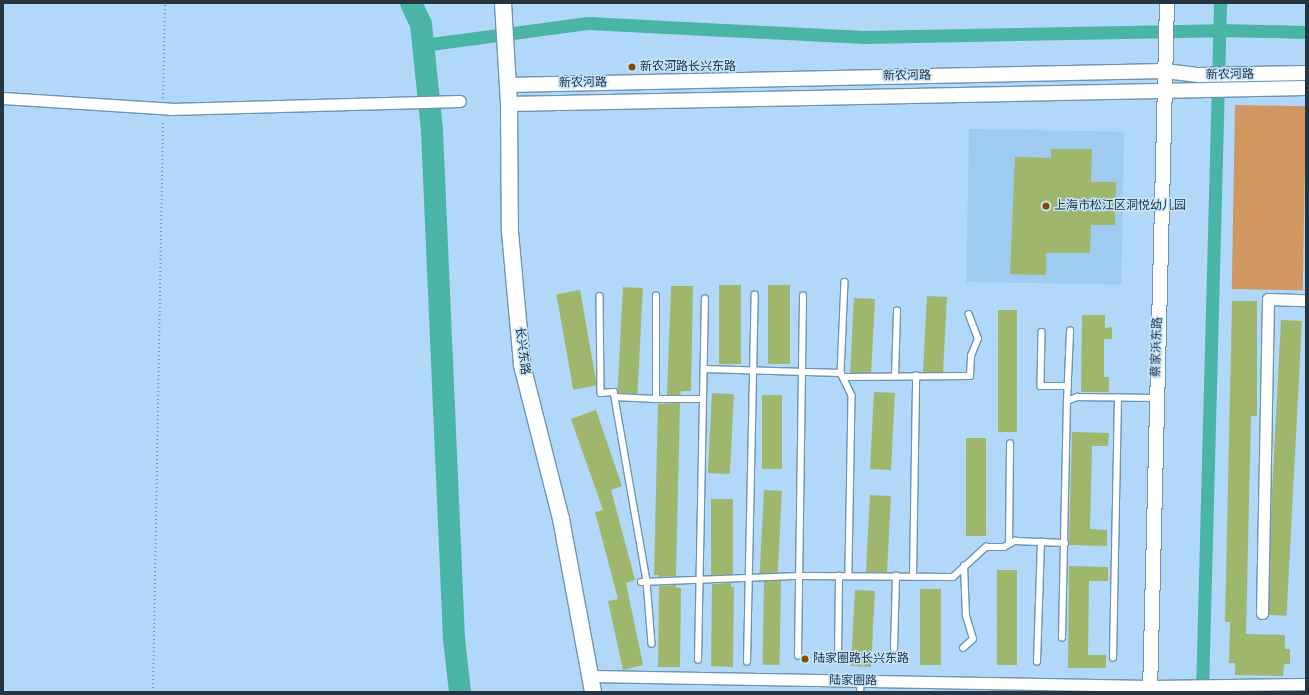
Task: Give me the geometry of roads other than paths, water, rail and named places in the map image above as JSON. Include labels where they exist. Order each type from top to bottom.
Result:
[{"type":"main road","name":"长兴东路","points":[[503,8],[509,104],[510,232],[522,365],[561,519],[592,684]]},
{"type":"street","name":"蔡家浜东路","points":[[1150,689],[1156,398],[1167,3]]},
{"type":"street","name":"新农河路","points":[[507,85],[1165,71],[1198,82]]},
{"type":"street","name":"新农河路","points":[[1231,82],[1306,73]]},
{"type":"street","name":"新农河路","points":[[509,104],[1165,90],[1198,82],[1231,82],[1306,88]]},
{"type":"street","points":[[3,98],[163,109],[460,101]]},
{"type":"street","points":[[1262,613],[1268,299],[1306,300]]},
{"type":"street","name":"陆家圈路","points":[[592,684],[1150,689],[1192,685],[1222,686],[1306,684]]},
{"type":"lane","points":[[845,282],[842,375],[852,396],[849,576]]},
{"type":"lane","points":[[747,662],[755,295]]},
{"type":"lane","points":[[600,296],[601,393],[614,392],[644,582],[652,644]]},
{"type":"lane","points":[[656,296],[656,398]]},
{"type":"lane","points":[[798,656],[803,296]]},
{"type":"lane","points":[[698,660],[705,300]]},
{"type":"lane","points":[[895,376],[897,311]]},
{"type":"lane","points":[[704,369],[802,372],[842,375],[970,376],[971,356],[978,339],[969,315]]},
{"type":"lane","points":[[1062,638],[1070,331]]},
{"type":"lane","points":[[1042,332],[1041,386],[1068,386]]},
{"type":"lane","points":[[913,577],[916,376]]},
{"type":"lane","points":[[615,397],[703,399]]},
{"type":"lane","points":[[1068,401],[1077,397],[1156,398]]},
{"type":"lane","points":[[1113,658],[1118,398]]},
{"type":"lane","points":[[1009,544],[1010,444]]},
{"type":"lane","points":[[644,582],[800,576],[954,577],[986,547],[1009,544],[1015,541],[1065,543]]},
{"type":"lane","points":[[1037,662],[1040,542]]},
{"type":"lane","points":[[963,648],[972,639],[966,616],[964,566]]},
{"type":"lane","points":[[838,659],[839,576]]},
{"type":"lane","points":[[894,649],[896,576]]},
{"type":"waterway","points":[[411,3],[421,24],[432,131],[454,639],[460,692]]},
{"type":"waterway","points":[[1202,692],[1220,3]]},
{"type":"waterway","points":[[423,45],[588,23],[864,37],[1220,30],[1306,32]]},
{"type":"place","name":"新农河路长兴东路","points":[[632,67]]},
{"type":"place","name":"上海市松江区洞悦幼儿园","points":[[1046,206]]},
{"type":"place","name":"陆家圈路长兴东路","points":[[805,659]]}]
